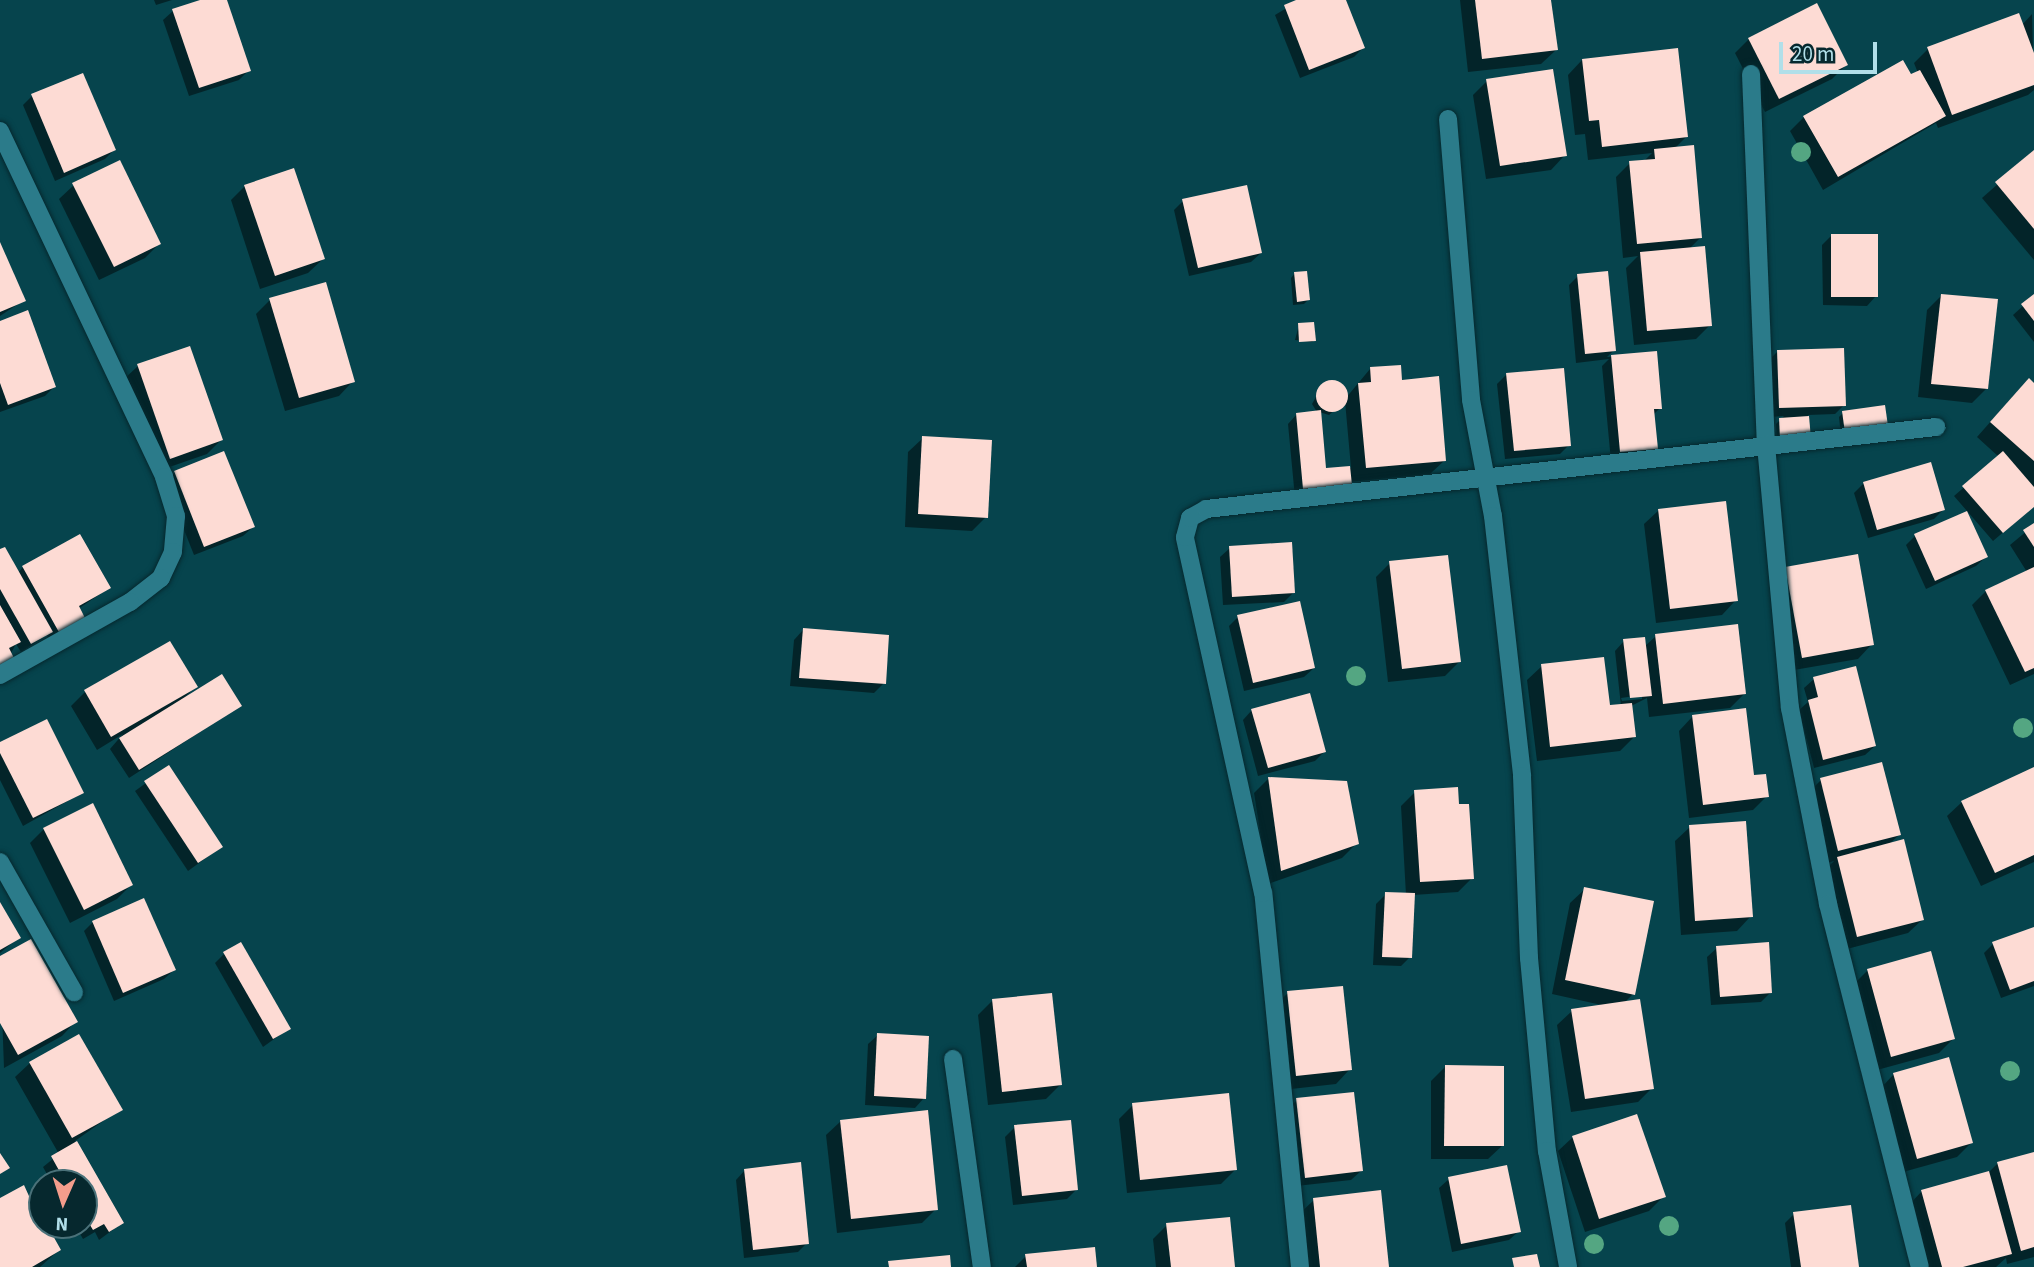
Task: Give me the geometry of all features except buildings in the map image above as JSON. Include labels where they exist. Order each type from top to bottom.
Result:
[{"type":"street","points":[[1751,74],[1766,445],[1793,721],[1828,904],[1920,1267]]},
{"type":"street","points":[[1448,119],[1471,400],[1485,477],[1522,776],[1529,958],[1547,1151],[1568,1267]]},
{"type":"street","points":[[0,131],[164,477],[176,516],[173,552],[161,578],[130,602],[0,675]]},
{"type":"street","points":[[1300,1267],[1263,893],[1185,527],[1206,509],[1936,427]]},
{"type":"street","points":[[0,862],[74,992]]},
{"type":"street","points":[[953,1059],[982,1267]]}]
